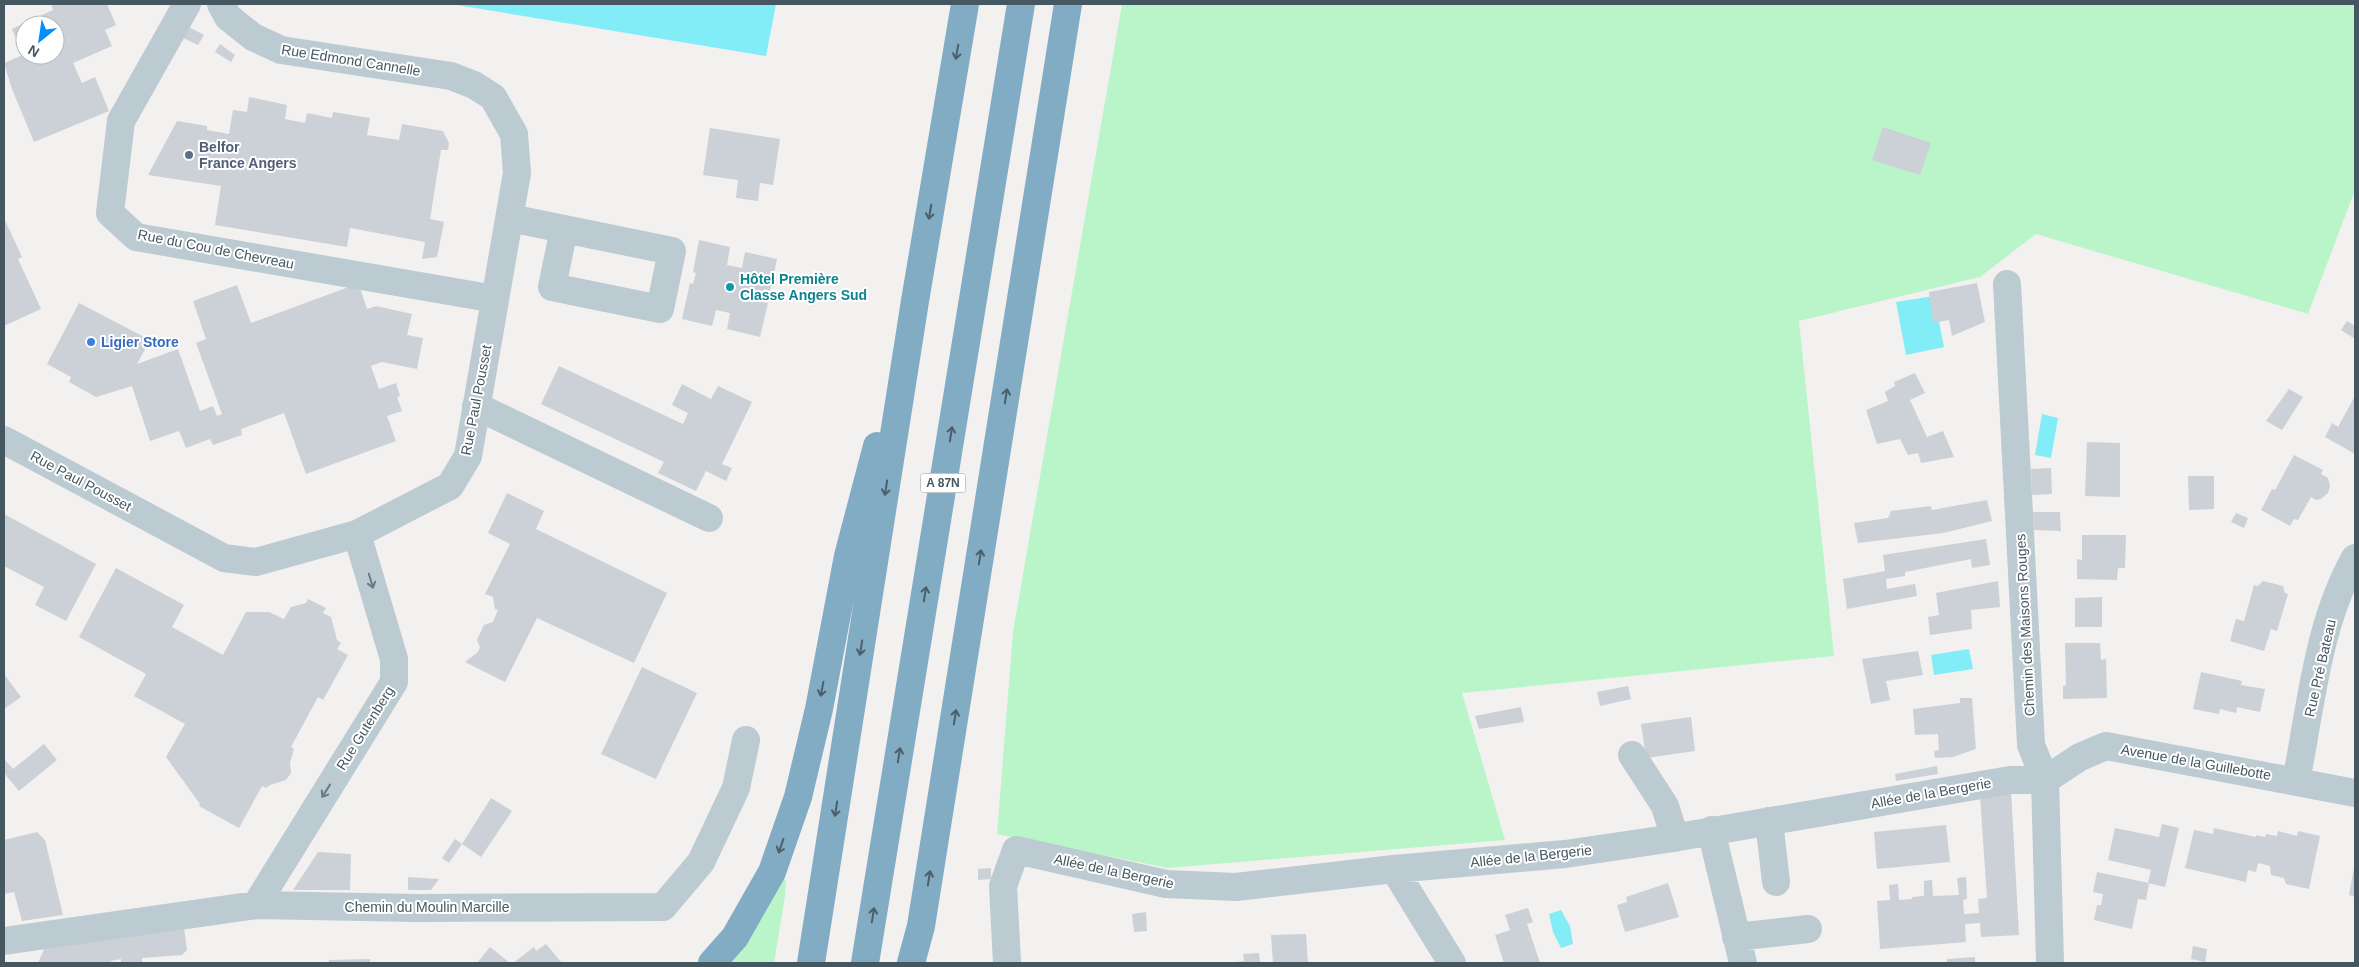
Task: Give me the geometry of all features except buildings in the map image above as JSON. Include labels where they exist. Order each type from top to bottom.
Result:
[{"type":"highway","points":[[812,963],[915,301],[965,4]]},
{"type":"highway","name":"A 87N","points":[[865,963],[1021,4]]},
{"type":"highway","points":[[911,963],[921,926],[1068,4]]},
{"type":"highway","points":[[712,963],[735,937],[772,872],[798,797],[818,709],[848,556],[915,301]]},
{"type":"highway","points":[[921,926],[921,963]]},
{"type":"street","name":"Rue du Cou de Chevreau","points":[[188,4],[121,121],[110,213],[136,237],[495,299]]},
{"type":"street","name":"Rue Edmond Cannelle","points":[[221,4],[228,17],[253,38],[280,50],[451,76],[474,85],[493,97]]},
{"type":"street","name":"Rue Paul Pousset","points":[[4,440],[224,558],[256,562],[356,534],[450,486],[468,456],[517,173],[514,134],[493,97]]},
{"type":"street","points":[[510,218],[564,229]]},
{"type":"street","name":"Chemin des Maisons Rouges","points":[[2007,284],[2031,745],[2045,780],[2050,963]]},
{"type":"street","points":[[476,406],[709,518]]},
{"type":"street","name":"Rue Gutenberg","points":[[256,905],[394,682],[394,659],[356,534]]},
{"type":"street","name":"Rue Pré Bateau","points":[[2296,781],[2314,681],[2329,620],[2355,558]]},
{"type":"street","name":"Chemin du Moulin Marcille","points":[[4,941],[256,905],[415,908],[663,907],[700,862],[736,788],[746,740]]},
{"type":"street","name":"Avenue de la Guillebotte","points":[[2045,780],[2080,757],[2106,746],[2355,793]]},
{"type":"street","points":[[1632,755],[1665,806],[1675,838]]},
{"type":"street","name":"Allée de la Bergerie","points":[[1007,963],[1003,886],[1016,850],[1166,884],[1236,887],[1394,869],[1565,854],[1675,838],[1711,830],[2010,780],[2045,780]]},
{"type":"street","points":[[1768,821],[1776,882]]},
{"type":"street","points":[[1711,830],[1743,963]]},
{"type":"street","points":[[1394,869],[1452,963]]},
{"type":"street","points":[[1736,937],[1808,929]]},
{"type":"green space","points":[[1122,4],[2355,4],[2355,190],[2308,314],[2036,234],[1980,277],[1799,321],[1834,656],[1462,693],[1505,840],[1168,868],[997,834],[1013,632]]},
{"type":"green space","points":[[780,878],[786,880],[785,896],[774,963],[728,963]]},
{"type":"water","points":[[451,4],[776,4],[766,56]]},
{"type":"water","points":[[1934,296],[1944,347],[1906,355],[1896,302]]},
{"type":"water","points":[[2042,414],[2058,418],[2051,458],[2035,455]]},
{"type":"water","points":[[1969,649],[1973,669],[1934,675],[1931,655]]},
{"type":"water","points":[[1561,910],[1570,926],[1573,944],[1561,948],[1553,932],[1549,914]]},
{"type":"place","name":"Belfor France Angers","points":[[189,155]]},
{"type":"place","name":"Hôtel Première Classe Angers Sud","points":[[730,287]]},
{"type":"place","name":"Ligier Store","points":[[91,342]]}]
